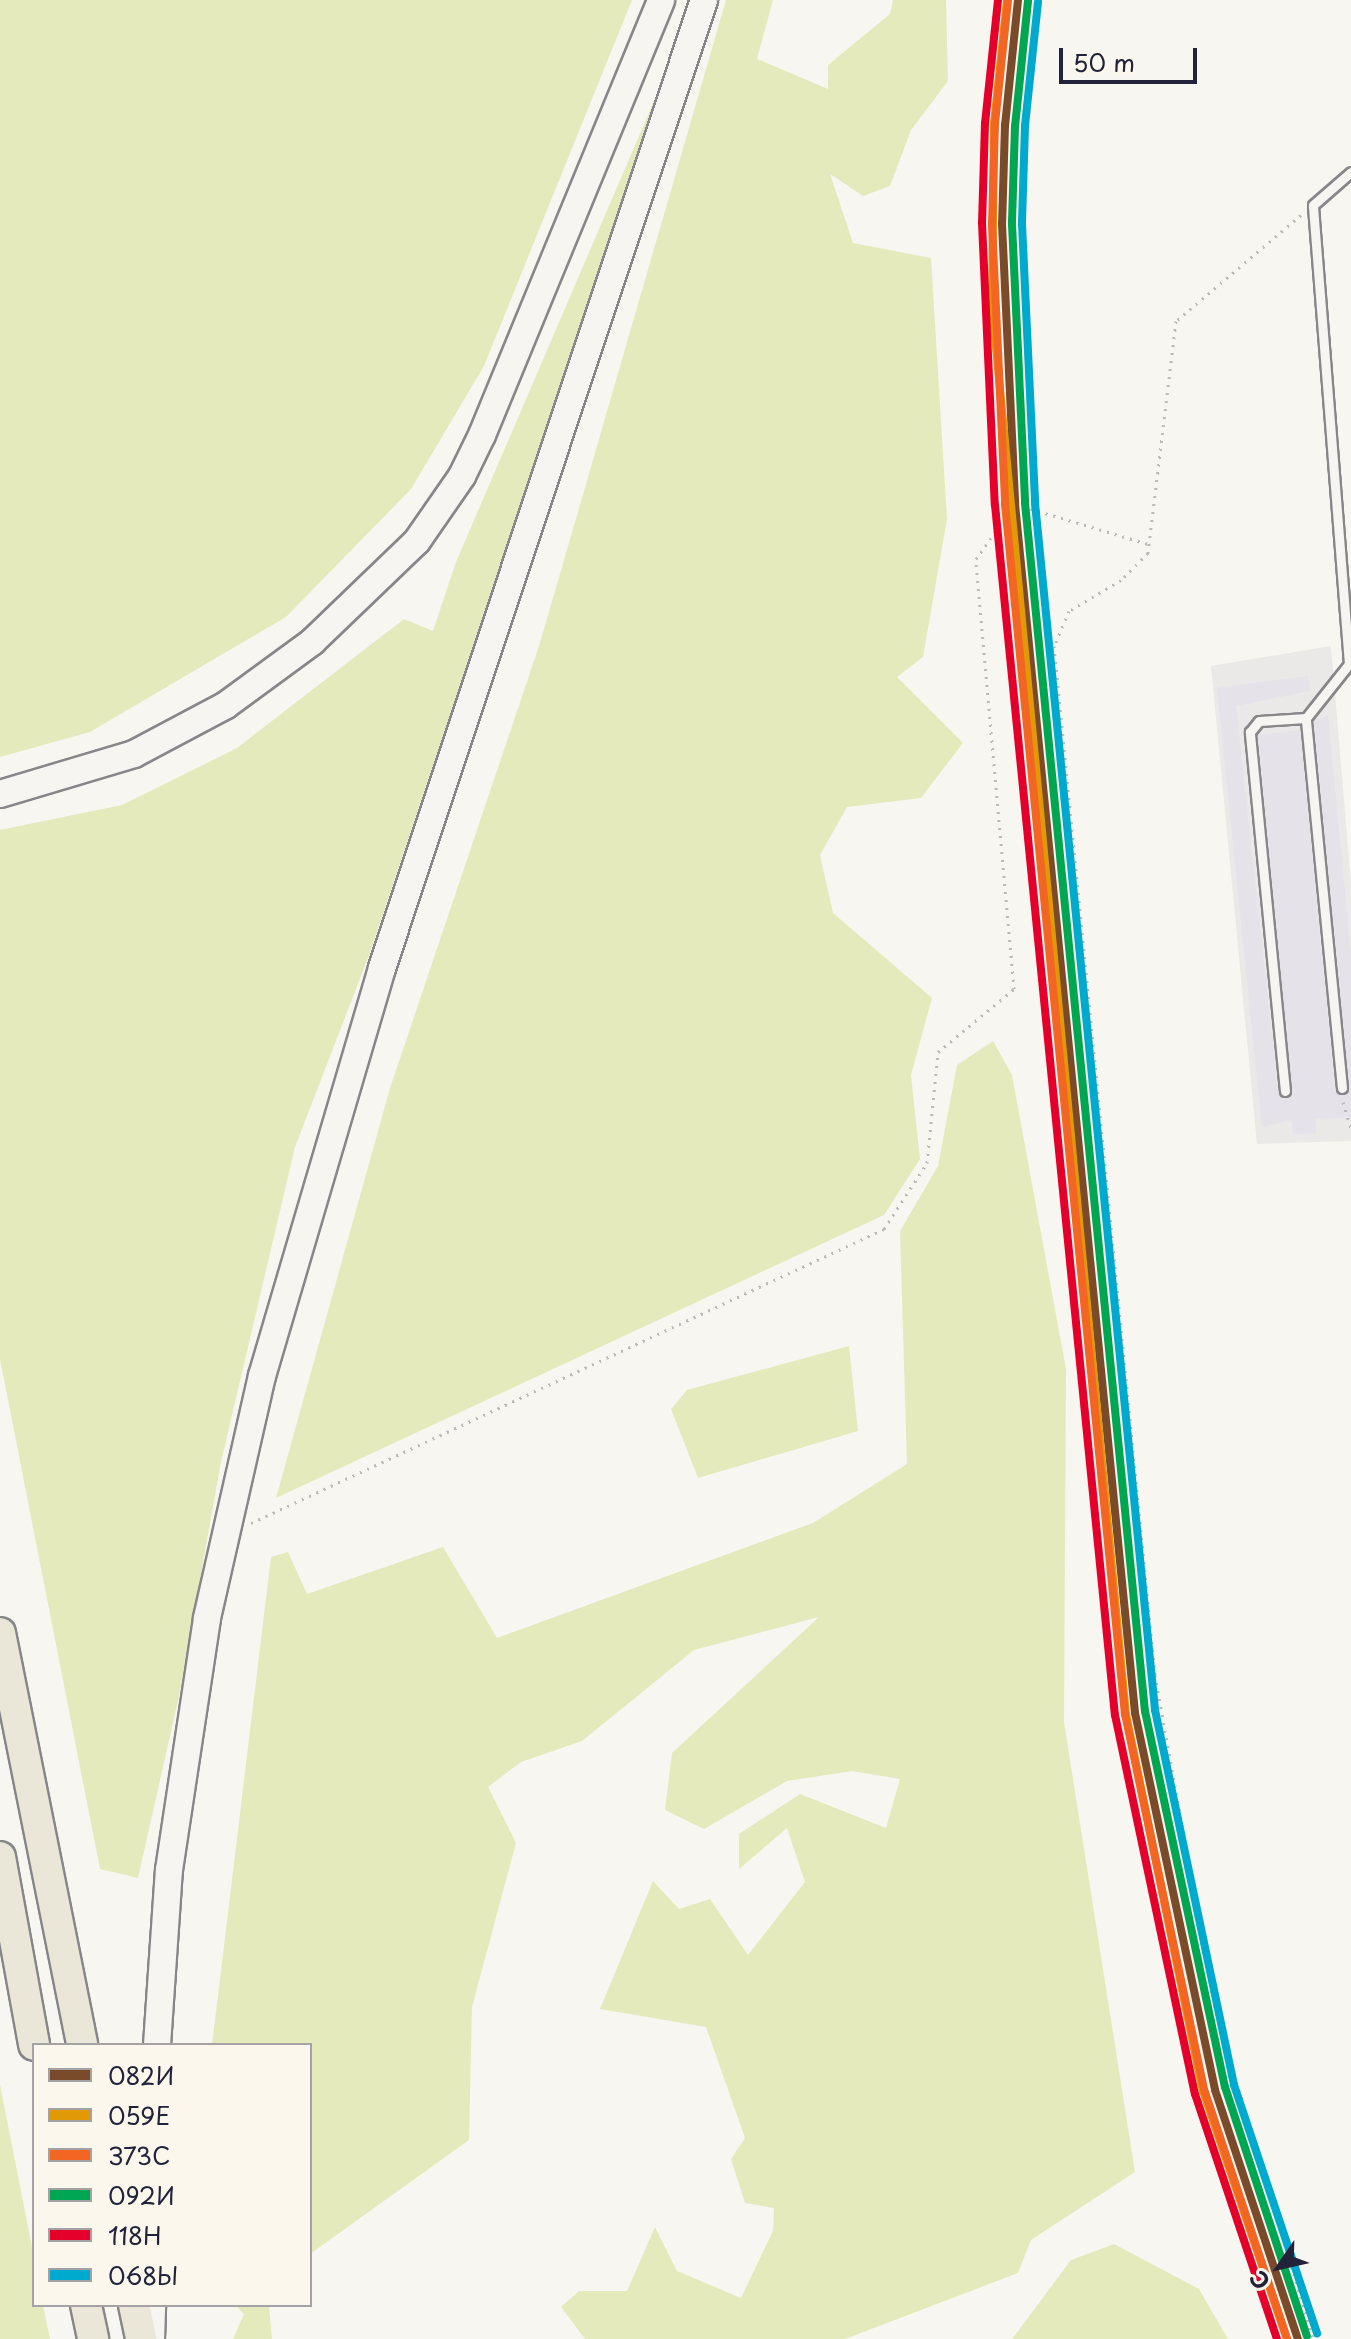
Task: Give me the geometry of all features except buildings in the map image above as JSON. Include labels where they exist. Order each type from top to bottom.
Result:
[{"type":"main road","points":[[0,794],[134,754],[226,705],[312,642],[417,541],[462,476],[482,435],[661,0]]},
{"type":"main road","points":[[157,2043],[169,1870],[207,1618],[262,1376],[382,968],[704,0]]},
{"type":"main road","points":[[0,1633],[82,2043]]},
{"type":"main road","points":[[0,1857],[34,2043]]},
{"type":"main road","points":[[0,1931],[32,2049]]},
{"type":"main road","points":[[86,2307],[93,2339]]},
{"type":"main road","points":[[134,2307],[141,2339]]},
{"type":"main road","points":[[151,2339],[152,2307]]},
{"type":"lane","points":[[1342,1088],[1306,718],[1349,664],[1313,205],[1351,172]]},
{"type":"lane","points":[[1285,1091],[1250,732],[1259,721],[1306,718]]},
{"type":"path","points":[[1313,205],[1176,321],[1148,553],[1121,580],[1069,611],[1054,646],[1155,1675],[1216,2013],[1313,2339]]},
{"type":"path","points":[[226,1535],[884,1229],[927,1163],[938,1052],[1014,989],[976,559],[1015,504],[1148,544]]},
{"type":"path","points":[[1342,1088],[1351,1129]]},
{"type":"shaded area","points":[[1331,646],[1351,883],[1351,1141],[1257,1144],[1211,666]]},
{"type":"green space","points":[[0,0],[632,0],[484,366],[411,489],[286,617],[90,732],[0,757]]},
{"type":"green space","points":[[726,0],[773,0],[757,59],[828,89],[828,65],[890,14],[893,0],[946,0],[948,81],[911,130],[890,186],[863,196],[830,174],[853,243],[931,258],[947,519],[923,657],[897,677],[963,743],[921,798],[847,807],[820,855],[833,913],[932,998],[911,1075],[920,1159],[884,1215],[276,1498],[390,1088],[540,643]]},
{"type":"green space","points":[[670,64],[368,958],[295,1147],[221,1462],[179,1696],[138,1878],[100,1869],[0,1359],[0,830],[122,805],[237,748],[404,619],[433,631],[456,562]]},
{"type":"green space","points":[[993,1041],[1012,1075],[1066,1369],[1064,1722],[1135,2172],[1031,2240],[1018,2273],[845,2339],[585,2339],[561,2307],[579,2291],[627,2291],[655,2227],[677,2271],[741,2298],[773,2231],[774,2208],[745,2203],[731,2159],[745,2138],[706,2027],[600,2009],[653,1881],[679,1909],[710,1899],[748,1955],[805,1882],[787,1828],[739,1869],[739,1834],[800,1794],[886,1828],[900,1779],[852,1771],[787,1781],[704,1829],[665,1810],[672,1753],[819,1617],[694,1650],[582,1741],[521,1762],[488,1787],[516,1843],[472,2007],[469,2140],[312,2253],[312,2043],[212,2043],[271,1557],[288,1552],[307,1594],[443,1547],[497,1638],[813,1523],[907,1464],[900,1231],[938,1166],[957,1065]]},
{"type":"green space","points":[[849,1346],[858,1431],[698,1478],[671,1409],[687,1390]]},
{"type":"green space","points":[[0,2085],[32,2247],[32,2307],[43,2307],[50,2339],[0,2339]]},
{"type":"green space","points":[[1114,2244],[1199,2289],[1228,2339],[1012,2339],[1071,2260]]},
{"type":"green space","points":[[237,2307],[269,2307],[272,2339],[233,2339],[244,2314]]},
{"type":"transit line","name":"118Н","points":[[998,0],[985,123],[982,223],[995,505],[1115,1715],[1195,2094],[1277,2339]]},
{"type":"transit line","name":"059Е","points":[[1007,0],[994,123],[992,305],[1126,1714],[1203,2091],[1287,2339]]},
{"type":"transit line","name":"373C","points":[[1008,0],[995,124],[992,224],[1005,504],[1125,1714],[1205,2092],[1287,2339]]},
{"type":"transit line","name":"082И","points":[[1018,0],[1005,125],[1002,224],[1015,504],[1135,1713],[1215,2090],[1298,2339]]},
{"type":"transit line","name":"092И","points":[[1028,1],[1015,126],[1012,224],[1025,503],[1145,1711],[1225,2087],[1307,2336]]},
{"type":"transit line","name":"068Ы","points":[[1038,2],[1025,126],[1022,224],[1035,503],[1155,1710],[1234,2085],[1317,2333]]}]
